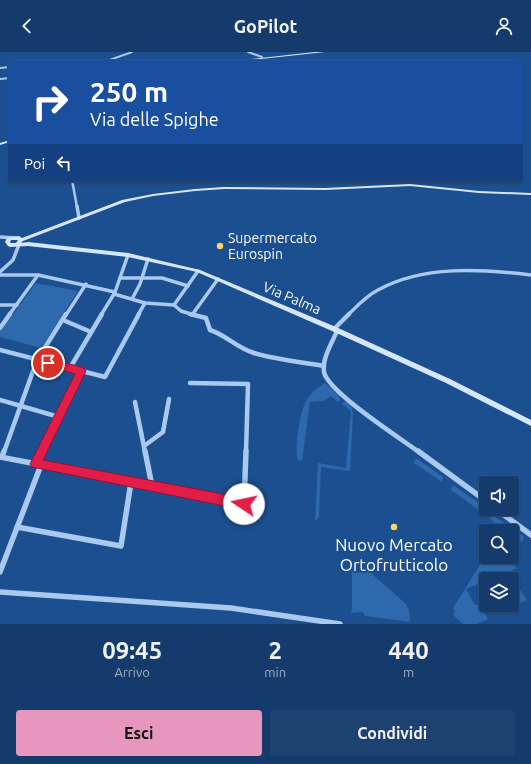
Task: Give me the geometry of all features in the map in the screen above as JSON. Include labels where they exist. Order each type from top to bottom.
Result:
[{"type":"street","points":[[109,60],[132,52]]},
{"type":"street","points":[[248,52],[262,57]]},
{"type":"street","points":[[240,60],[324,52]]},
{"type":"street","points":[[72,182],[79,218]]},
{"type":"street","points":[[0,244],[10,243],[38,234],[124,201],[153,195],[224,188],[310,189],[410,185],[479,192],[531,194]]},
{"type":"street","points":[[0,238],[19,240]]},
{"type":"street","points":[[0,238],[10,243],[18,251]]},
{"type":"street","points":[[10,243],[19,240]]},
{"type":"street","points":[[0,274],[13,260],[18,251],[19,240]]},
{"type":"street","name":"Via Palma","points":[[19,240],[28,244],[128,255],[198,272],[218,279],[448,381],[531,423]]},
{"type":"street","points":[[18,251],[28,244]]},
{"type":"street","points":[[70,368],[114,293],[128,255]]},
{"type":"street","points":[[132,299],[142,278],[148,259]]},
{"type":"street","points":[[479,497],[332,386],[324,376],[324,366],[335,330],[376,291],[390,284],[406,279],[437,273],[459,271],[489,271],[531,275]]},
{"type":"street","points":[[174,305],[198,272]]},
{"type":"street","points":[[0,274],[38,275],[86,284],[145,303],[174,305],[177,309],[192,315],[206,318],[210,330],[222,334],[237,346],[253,352],[324,366]]},
{"type":"street","points":[[0,328],[38,275]]},
{"type":"street","points":[[120,278],[162,278],[188,286]]},
{"type":"street","points":[[192,315],[218,279]]},
{"type":"street","points":[[86,284],[37,360],[1,457],[244,504],[248,384],[190,382]]},
{"type":"street","points":[[0,350],[105,377],[145,303]]},
{"type":"street","points":[[0,305],[17,305]]},
{"type":"street","points":[[63,320],[91,332]]},
{"type":"street","points":[[0,572],[38,464],[82,371]]},
{"type":"street","points":[[144,446],[163,432],[169,399]]},
{"type":"street","points":[[0,400],[59,417]]},
{"type":"street","points":[[135,402],[152,486]]},
{"type":"street","points":[[17,527],[121,546],[131,482]]},
{"type":"street","points":[[505,516],[531,535]]},
{"type":"street","points":[[0,592],[231,608],[340,624]]},
{"type":"shaded area","points":[[36,283],[78,291],[41,348],[0,337],[0,332]]},
{"type":"shaded area","points":[[325,383],[339,396],[340,399],[338,402],[331,396],[324,401],[310,402],[302,461],[298,460],[297,437],[302,410],[310,396]]},
{"type":"shaded area","points":[[345,401],[351,405],[353,414],[350,471],[321,467],[319,518],[315,521],[318,463],[346,468],[351,411],[342,404]]},
{"type":"shaded area","points":[[416,458],[443,477],[442,482],[414,463]]},
{"type":"shaded area","points":[[453,485],[479,503],[479,510],[451,490]]},
{"type":"shaded area","points":[[491,516],[494,516],[506,524],[496,524],[490,519]]},
{"type":"shaded area","points":[[519,533],[524,538],[522,542],[519,540]]},
{"type":"shaded area","points":[[480,564],[513,564],[517,568],[508,572],[479,572],[479,584],[466,589],[475,605],[479,604],[479,612],[484,612],[488,619],[477,624],[463,624],[453,615],[455,611],[453,608]]},
{"type":"shaded area","points":[[364,567],[406,604],[409,610],[410,622],[365,616],[363,612],[350,613],[352,610],[352,570],[359,573]]},
{"type":"shaded area","points":[[519,588],[527,600],[519,604]]},
{"type":"place","name":"Supermercato Eurospin","points":[[220,246]]},
{"type":"place","name":"Nuovo Mercato Ortofrutticolo","points":[[394,527]]},
{"type":"route","points":[[48,363],[82,371],[36,464],[244,504]]}]
